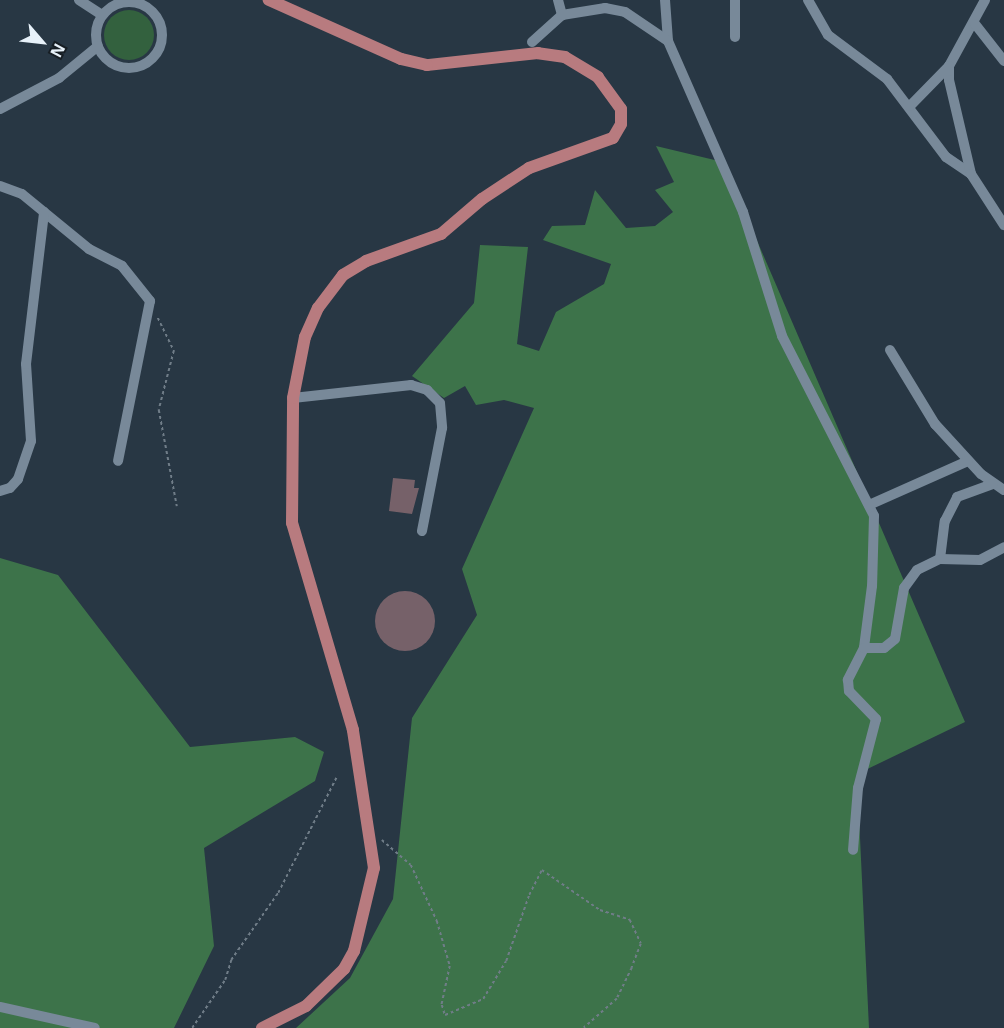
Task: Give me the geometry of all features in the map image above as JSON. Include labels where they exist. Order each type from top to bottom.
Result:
[{"type":"main road","points":[[262,1028],[315,999],[344,969],[354,951],[374,868],[371,833],[352,730],[292,523],[293,398],[305,337],[318,308],[343,275],[366,261],[441,234],[482,199],[529,168],[613,138],[621,124],[621,109],[598,77],[565,57],[538,53],[427,65],[401,59],[269,0]]},
{"type":"street","points":[[80,0],[102,15]]},
{"type":"street","points":[[558,0],[562,15]]},
{"type":"street","points":[[665,0],[668,40],[743,212],[782,336],[869,505],[874,527],[872,586],[864,648],[848,680],[849,691],[876,719],[858,788],[853,850]]},
{"type":"street","points":[[735,0],[735,37]]},
{"type":"street","points":[[808,0],[828,35],[887,80],[910,106],[946,157],[971,174]]},
{"type":"street","points":[[910,106],[949,66],[975,24],[985,0]]},
{"type":"street","points":[[123,2],[146,5],[161,22],[162,43],[151,61],[131,68],[111,63],[98,46],[96,34],[102,15],[123,2]]},
{"type":"street","points":[[532,42],[562,15],[605,8],[625,12],[668,40]]},
{"type":"street","points":[[975,24],[1004,61]]},
{"type":"street","points":[[0,109],[59,78],[98,46]]},
{"type":"street","points":[[949,66],[971,174],[1004,225]]},
{"type":"street","points":[[0,186],[22,194],[89,249],[122,266],[150,301],[118,461]]},
{"type":"street","points":[[0,491],[10,489],[18,479],[31,441],[26,364],[44,212]]},
{"type":"street","points":[[890,350],[935,424],[993,484],[1004,490]]},
{"type":"street","points":[[293,398],[411,386],[427,390],[440,403],[442,428],[422,531]]},
{"type":"street","points":[[869,505],[968,460]]},
{"type":"street","points":[[940,559],[945,522],[957,497],[993,484]]},
{"type":"street","points":[[864,648],[884,648],[895,639],[907,583],[917,570],[940,559],[980,560],[1004,547]]},
{"type":"street","points":[[0,1007],[95,1028]]},
{"type":"path","points":[[150,301],[174,351],[159,410],[177,506]]},
{"type":"path","points":[[192,1028],[225,980],[231,960],[278,893],[336,778]]},
{"type":"path","points":[[371,833],[392,846],[411,865],[437,921],[450,966],[442,1005],[445,1015],[483,999],[506,961],[529,895],[542,870],[600,910],[630,920],[641,944],[632,968],[617,999],[584,1028]]},
{"type":"green space","points":[[124,10],[134,10],[147,17],[154,30],[154,40],[147,53],[134,60],[124,60],[115,56],[108,49],[104,40],[104,30],[108,21],[115,14]]},
{"type":"green space","points":[[656,146],[723,162],[965,722],[857,774],[869,1028],[296,1028],[350,978],[393,899],[412,718],[477,615],[462,569],[534,408],[504,400],[476,405],[465,386],[444,398],[412,376],[474,303],[480,245],[528,247],[517,344],[539,351],[556,312],[604,284],[611,264],[543,240],[552,226],[585,225],[595,190],[626,228],[655,226],[673,212],[655,190],[674,182]]},
{"type":"green space","points":[[0,558],[58,575],[190,747],[295,737],[324,752],[315,781],[204,848],[214,946],[174,1028],[0,1028]]},
{"type":"building","points":[[393,478],[415,480],[414,488],[419,488],[412,514],[389,511]]},
{"type":"building","points":[[399,591],[411,591],[422,596],[430,604],[435,621],[433,633],[422,646],[411,651],[399,651],[388,646],[380,638],[375,627],[375,615],[380,604],[388,596]]}]
